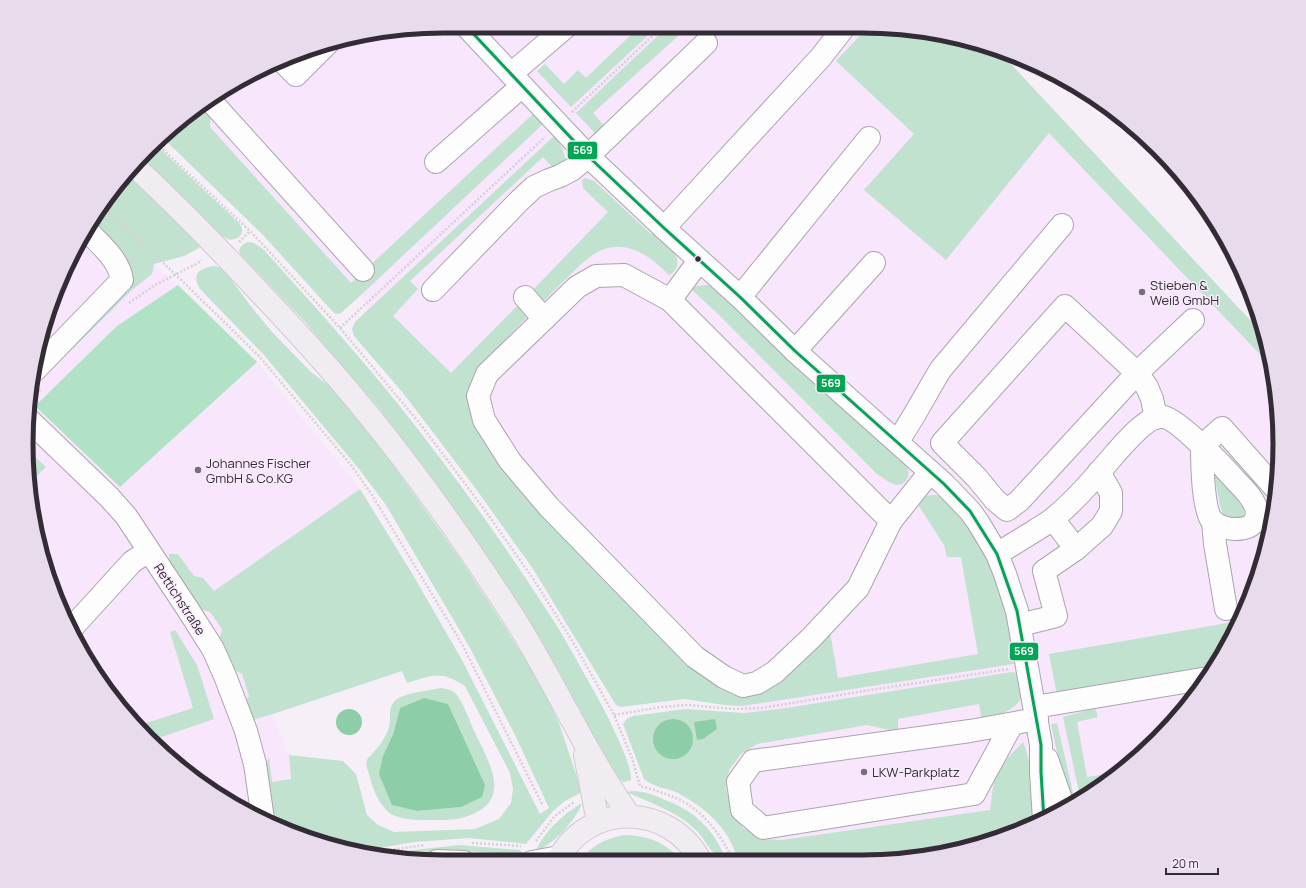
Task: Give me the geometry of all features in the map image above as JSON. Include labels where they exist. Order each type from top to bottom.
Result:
[{"type":"main road","points":[[138,169],[218,248],[332,372],[371,418],[410,469],[455,530],[513,616],[552,683],[580,736],[629,815]]},
{"type":"main road","points":[[580,736],[598,822]]},
{"type":"main road","points":[[561,855],[579,834],[598,822],[629,815],[651,819],[675,831],[694,850],[697,855]]},
{"type":"street","points":[[473,33],[588,156],[699,261],[740,297],[795,351],[930,472],[970,511],[991,542],[997,554],[1012,595],[1020,625],[1041,745],[1044,813]]},
{"type":"street","points":[[436,162],[517,80],[561,33]]},
{"type":"street","points":[[664,228],[821,57],[840,33]]},
{"type":"street","points":[[433,290],[534,187],[567,172],[588,156],[706,43]]},
{"type":"street","points":[[286,65],[296,75],[318,53]]},
{"type":"street","points":[[213,104],[363,270]]},
{"type":"street","points":[[740,297],[869,138]]},
{"type":"street","points":[[897,442],[911,423],[941,369],[1062,225]]},
{"type":"street","points":[[40,378],[122,280],[121,271],[116,262],[91,234]]},
{"type":"street","points":[[670,300],[699,261]]},
{"type":"street","points":[[795,351],[874,263]]},
{"type":"street","points":[[891,521],[670,300],[624,275],[596,276],[577,287],[486,374],[478,396],[484,420],[510,461],[549,507],[695,657],[724,677],[743,686],[757,683],[775,672],[811,638],[858,588],[891,521],[930,472]]},
{"type":"street","points":[[525,297],[544,319]]},
{"type":"street","points":[[1156,418],[1152,399],[1147,386],[1137,373],[1065,306],[942,443],[977,478],[995,500],[1008,510],[1019,501],[1137,373],[1193,320]]},
{"type":"street","points":[[997,554],[1053,519],[1076,497],[1136,430],[1156,418],[1164,417],[1174,423],[1202,446],[1224,467],[1253,501],[1256,510],[1264,522],[1243,528],[1233,529],[1223,527],[1212,521]]},
{"type":"street","name":"Rettichstraße","points":[[34,424],[109,496],[126,516],[213,649],[246,731],[253,757],[262,813]]},
{"type":"street","points":[[1226,609],[1212,521],[1208,510],[1203,479],[1202,446],[1222,428],[1271,483]]},
{"type":"street","points":[[1020,625],[1056,616],[1044,571],[1076,549],[1102,526],[1111,511],[1111,493],[1099,472]]},
{"type":"street","points":[[1053,519],[1076,549]]},
{"type":"street","points":[[75,625],[132,562],[148,551]]},
{"type":"street","points":[[1012,724],[974,794],[763,828],[742,810],[738,782],[753,761],[1012,724],[1036,713],[1198,680]]},
{"type":"street","points":[[1041,745],[1055,779],[1062,803]]},
{"type":"path","points":[[340,328],[656,33]]},
{"type":"path","points":[[160,146],[250,231],[340,328],[421,425],[484,509],[534,580],[576,647],[614,715],[632,758],[640,786],[677,798],[695,809],[711,825],[724,843],[730,855]]},
{"type":"path","points":[[107,209],[259,356],[351,466],[372,495],[462,644],[543,806]]},
{"type":"path","points":[[124,308],[155,285],[196,264],[218,248]]},
{"type":"path","points":[[614,715],[660,707],[686,705],[734,709],[762,708],[1027,666]]},
{"type":"shaded area","points":[[444,33],[862,33],[916,37],[953,44],[1049,133],[1264,358],[1272,417],[1272,471],[1269,498],[1259,550],[1242,601],[1231,626],[1204,672],[1171,715],[1153,735],[1106,775],[1087,778],[1027,801],[990,810],[782,840],[762,839],[743,828],[731,808],[726,789],[729,770],[741,754],[745,713],[739,701],[367,311],[361,295],[210,127],[211,105],[262,75],[287,64],[338,47],[390,37]]},
{"type":"shaded area","points":[[633,33],[650,33],[571,107],[537,71],[545,64],[564,84],[578,70],[586,78]]},
{"type":"shaded area","points":[[661,33],[681,33],[593,113],[604,126],[596,134],[576,113]]},
{"type":"shaded area","points":[[862,33],[889,34],[942,41],[968,47],[1007,60],[1255,326],[1264,358],[1049,133],[946,260],[864,190],[914,134],[836,61]]},
{"type":"shaded area","points":[[207,109],[211,114],[210,127],[351,283],[533,114],[543,124],[341,313],[337,314],[333,312],[263,235],[166,141]]},
{"type":"shaded area","points":[[555,135],[562,148],[567,163],[557,172],[543,157],[410,281],[418,289],[393,316],[451,373],[518,305],[529,315],[477,369],[472,380],[470,398],[687,656],[754,693],[770,689],[830,632],[838,678],[978,654],[961,557],[947,557],[944,545],[917,503],[922,497],[933,495],[940,496],[949,502],[959,512],[986,556],[1004,596],[1018,663],[742,706],[684,699],[621,707],[616,705],[533,569],[476,489],[403,393],[354,336],[352,329],[355,322]]},
{"type":"shaded area","points":[[159,148],[239,223],[242,234],[237,238],[230,240],[221,235],[145,162]]},
{"type":"shaded area","points":[[132,177],[200,243],[199,248],[184,256],[154,264],[152,274],[132,290],[38,383],[40,368],[127,281],[125,257],[95,228]]},
{"type":"shaded area","points":[[585,178],[594,181],[651,234],[657,229],[666,239],[674,252],[677,258],[677,265],[675,270],[669,275],[650,258],[637,251],[617,247],[601,250],[579,266],[543,302],[532,291],[608,212],[583,188],[582,180]]},
{"type":"shaded area","points":[[101,217],[178,285],[117,326],[35,406],[41,364],[55,312],[75,262]]},
{"type":"shaded area","points":[[248,242],[254,243],[263,249],[315,306],[398,404],[491,527],[556,625],[595,693],[623,750],[631,780],[623,782],[615,775],[561,675],[523,611],[486,554],[437,485],[378,407],[304,321],[241,255],[239,251],[240,248],[243,244]]},
{"type":"shaded area","points":[[213,266],[224,270],[273,333],[311,372],[336,391],[371,434],[461,560],[541,685],[559,723],[582,792],[565,801],[553,811],[526,844],[469,838],[414,842],[375,849],[338,841],[312,833],[271,817],[263,766],[269,758],[272,782],[291,779],[289,755],[343,761],[356,774],[367,815],[378,825],[394,832],[475,829],[499,819],[511,803],[513,789],[510,773],[465,686],[443,676],[430,676],[407,683],[402,671],[249,721],[243,704],[249,696],[242,674],[231,668],[219,641],[222,629],[210,612],[197,608],[169,564],[169,554],[178,554],[194,576],[203,578],[214,591],[360,489],[413,575],[462,660],[540,814],[549,808],[515,735],[470,648],[386,505],[359,469],[264,355],[200,289],[197,284],[196,276],[204,269]]},
{"type":"shaded area","points":[[178,285],[257,362],[120,487],[35,406],[117,326]]},
{"type":"shaded area","points":[[707,285],[715,286],[775,348],[903,460],[909,474],[906,481],[902,484],[896,485],[877,474],[717,313],[690,288]]},
{"type":"shaded area","points":[[257,362],[360,489],[214,591],[203,578],[194,576],[178,554],[169,554],[222,629],[231,668],[242,674],[249,696],[243,704],[249,721],[273,714],[289,755],[291,779],[272,782],[272,817],[238,800],[216,786],[173,753],[153,735],[135,715],[102,672],[75,626],[64,601],[47,550],[41,524],[34,471],[34,467],[40,461],[33,455],[35,406],[120,487]]},
{"type":"shaded area","points":[[33,455],[46,467],[35,478]]},
{"type":"shaded area","points":[[1217,473],[1246,507],[1244,515],[1238,519],[1227,519],[1223,514],[1215,479],[1215,475]]},
{"type":"shaded area","points":[[1233,622],[1208,666],[1057,695],[1049,654]]},
{"type":"shaded area","points":[[175,630],[197,665],[214,719],[157,739],[143,724],[193,708],[170,632]]},
{"type":"shaded area","points":[[1012,672],[1019,674],[1022,691],[1020,699],[1017,704],[1006,712],[982,721],[979,704],[898,719],[898,732],[867,725],[757,744],[741,754],[729,770],[726,789],[731,808],[743,828],[762,839],[782,840],[990,810],[993,786],[996,776],[1006,760],[1023,742],[1030,766],[1034,796],[1034,804],[1030,819],[968,841],[916,851],[862,855],[737,855],[730,840],[723,830],[706,812],[678,793],[656,786],[644,779],[623,724],[628,718],[633,716],[685,709],[745,713],[780,709]]},
{"type":"shaded area","points":[[441,688],[452,691],[461,701],[485,752],[493,774],[493,795],[488,804],[479,811],[460,818],[446,820],[423,820],[398,817],[388,812],[377,797],[366,762],[386,734],[390,724],[390,709],[397,699],[418,692]],"holes":[[[400,708],[461,807],[417,811],[392,805],[383,756],[393,734]]]},
{"type":"shaded area","points":[[424,698],[448,704],[485,785],[482,797],[461,807],[417,811],[392,805],[379,774],[383,756],[393,734],[400,708]]},
{"type":"shaded area","points":[[1095,708],[1098,717],[1077,722],[1087,777],[1106,774],[1079,793],[1063,717]]},
{"type":"shaded area","points":[[349,709],[358,713],[362,722],[358,731],[349,735],[340,731],[336,722],[340,713]]},
{"type":"shaded area","points":[[673,719],[681,721],[687,725],[691,731],[693,739],[691,747],[687,753],[681,757],[673,759],[665,757],[659,753],[655,747],[653,739],[655,731],[659,725],[665,721]]},
{"type":"shaded area","points":[[715,719],[717,729],[703,739],[697,740],[694,722]]},
{"type":"shaded area","points":[[1057,723],[1074,796],[1070,798],[1061,770],[1051,724]]},
{"type":"shaded area","points":[[636,791],[657,796],[686,810],[704,824],[711,832],[724,855],[716,855],[698,832],[673,813],[626,792]]},
{"type":"shaded area","points":[[582,803],[575,817],[563,831],[550,843],[536,851],[543,837],[549,830],[569,812]]},
{"type":"shaded area","points":[[623,835],[640,836],[656,841],[669,849],[675,855],[584,855],[593,847]]},
{"type":"shaded area","points":[[459,845],[520,850],[524,855],[464,851],[425,854],[398,852]]},
{"type":"transit line","name":"569","points":[[473,33],[588,156],[740,297],[795,351],[944,484],[970,511],[997,554],[1017,611],[1041,745],[1044,813]]},
{"type":"place","name":"Stieben & Weiß GmbH","points":[[1142,292]]},
{"type":"place","name":"Johannes Fischer GmbH & Co.KG","points":[[198,470]]},
{"type":"place","name":"LKW-Parkplatz","points":[[864,772]]}]
